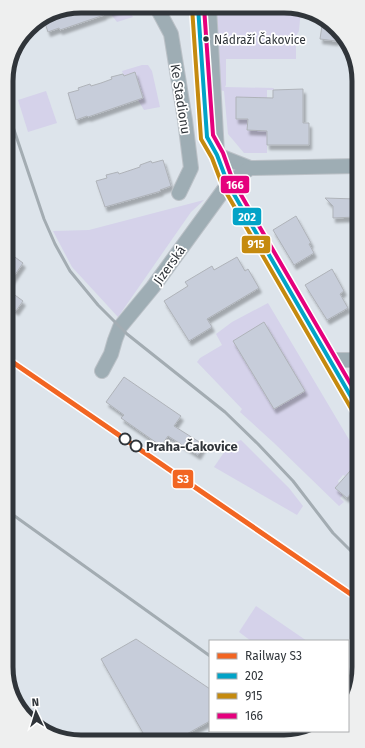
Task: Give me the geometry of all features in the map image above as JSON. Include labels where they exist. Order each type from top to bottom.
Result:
[{"type":"street","name":"Ke Stadionu","points":[[160,13],[170,34],[185,120],[191,168],[179,192]]},
{"type":"street","name":"Ke Stadionu","points":[[198,13],[207,137],[217,155],[228,184],[352,399]]},
{"type":"street","name":"Ke Stadionu","points":[[209,13],[217,155]]},
{"type":"street","points":[[217,155],[250,168],[352,166]]},
{"type":"street","name":"Jizerská","points":[[102,371],[112,354],[120,327],[153,287],[228,184],[250,168]]},
{"type":"street","points":[[329,360],[352,360]]},
{"type":"shaded area","points":[[110,13],[130,13],[133,17],[117,22]]},
{"type":"shaded area","points":[[215,13],[284,13],[300,15],[299,31],[296,36],[296,59],[226,59],[225,87],[274,88],[273,90],[267,90],[267,153],[244,153],[228,134],[224,91],[219,90]]},
{"type":"shaded area","points":[[142,65],[148,65],[152,71],[160,107],[144,110],[138,100],[143,98],[135,72],[124,76],[122,71]]},
{"type":"shaded area","points":[[46,91],[57,123],[28,132],[18,100]]},
{"type":"shaded area","points":[[204,200],[191,212],[118,317],[72,267],[53,231],[89,230]]},
{"type":"shaded area","points":[[268,303],[352,445],[352,469],[345,476],[343,475],[335,488],[343,495],[340,498],[344,502],[339,506],[240,412],[242,409],[197,362],[200,358],[222,345],[216,334],[232,322]]},
{"type":"shaded area","points":[[241,440],[289,488],[303,506],[297,515],[214,467],[229,445]]},
{"type":"shaded area","points":[[256,606],[306,640],[250,640],[239,632]]},
{"type":"building","points":[[107,13],[60,30],[59,28],[48,32],[45,23],[55,18],[68,14]]},
{"type":"building","points":[[322,24],[338,39],[336,39],[336,41],[320,39]]},
{"type":"building","points":[[135,72],[143,98],[76,120],[68,93],[79,90],[78,88],[90,84],[91,86],[112,79],[111,77],[123,74],[124,76]]},
{"type":"building","points":[[303,89],[303,123],[309,123],[309,145],[267,145],[267,131],[247,130],[248,119],[236,119],[236,97],[273,98],[273,90]]},
{"type":"building","points":[[163,160],[171,186],[160,190],[161,191],[105,207],[96,181],[107,178],[106,175],[118,172],[119,174],[140,167],[140,165],[151,161],[152,163]]},
{"type":"building","points":[[325,198],[352,199],[352,217],[333,218],[333,206]]},
{"type":"building","points":[[296,216],[311,243],[309,244],[314,253],[294,265],[273,230]]},
{"type":"building","points":[[13,256],[23,263],[13,278]]},
{"type":"building","points":[[237,257],[245,271],[248,269],[259,288],[207,319],[212,327],[189,341],[164,301],[188,286],[185,282],[212,266],[214,270]]},
{"type":"building","points":[[332,269],[344,291],[340,294],[348,308],[327,320],[305,285]]},
{"type":"building","points":[[13,294],[23,301],[16,311],[13,309]]},
{"type":"building","points":[[264,322],[305,391],[274,409],[233,341]]},
{"type":"building","points":[[124,377],[181,416],[174,426],[204,445],[198,455],[168,436],[161,446],[121,418],[124,415],[106,402]]},
{"type":"building","points":[[352,469],[352,492],[347,498],[335,488]]},
{"type":"building","points":[[136,639],[209,688],[209,722],[185,735],[144,735],[101,659]]},
{"type":"railway","points":[[13,127],[44,219],[55,244],[70,271],[98,305],[127,334],[225,412],[258,444],[293,481],[333,533],[352,552]]},
{"type":"railway","points":[[13,515],[209,655]]},
{"type":"rail line","name":"S3","points":[[13,362],[352,595]]},
{"type":"transit line","name":"915","points":[[192,13],[201,139],[212,158],[223,187],[352,410]]},
{"type":"transit line","name":"202","points":[[198,13],[207,137],[217,155],[228,184],[352,398]]},
{"type":"transit line","name":"166","points":[[204,13],[213,135],[223,153],[233,181],[352,386]]},
{"type":"place","name":"Nádraží Čakovice","points":[[206,39]]},
{"type":"place","name":"Praha-Čakovice","points":[[136,446]]}]
